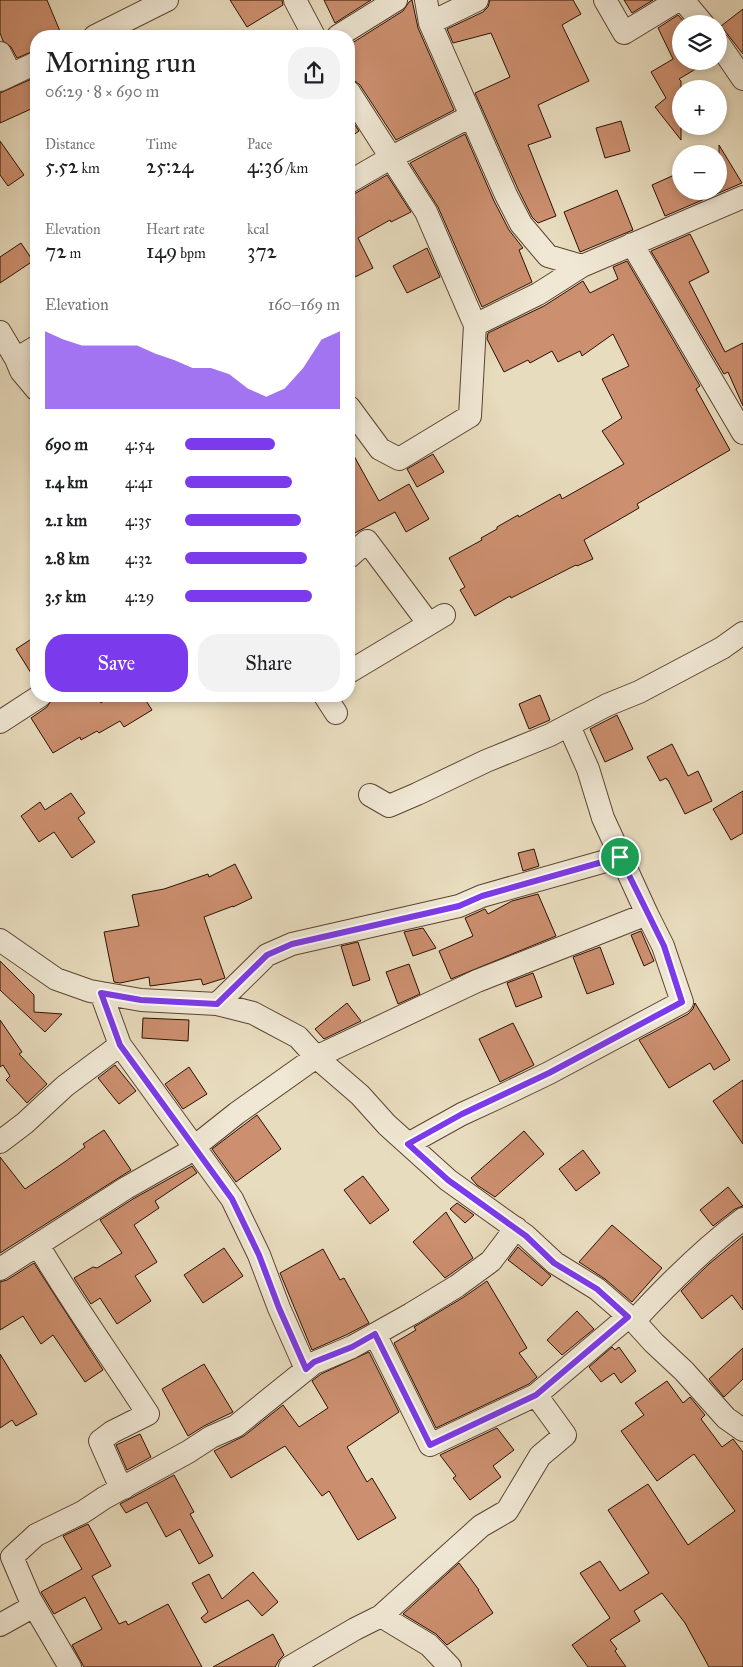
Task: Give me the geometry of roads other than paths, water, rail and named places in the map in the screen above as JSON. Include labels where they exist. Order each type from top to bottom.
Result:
[{"type":"street","points":[[107,30],[167,0]]},
{"type":"street","points":[[295,0],[311,30]]},
{"type":"street","points":[[348,30],[396,0]]},
{"type":"street","points":[[426,0],[430,23],[506,196],[521,224],[548,256],[582,266]]},
{"type":"street","points":[[430,23],[477,0]]},
{"type":"street","points":[[605,0],[624,32],[678,0]]},
{"type":"street","points":[[683,0],[695,15]]},
{"type":"street","points":[[0,53],[5,77],[30,66]]},
{"type":"street","points":[[727,56],[743,79]]},
{"type":"street","points":[[355,101],[426,212],[475,325],[470,416],[399,459],[380,449],[355,415]]},
{"type":"street","points":[[355,179],[471,116]]},
{"type":"street","points":[[475,325],[538,294],[582,266],[743,197]]},
{"type":"street","points":[[632,244],[743,433]]},
{"type":"street","points":[[0,332],[21,371],[30,382]]},
{"type":"street","points":[[16,360],[30,351]]},
{"type":"street","points":[[355,552],[367,541],[437,620],[355,668]]},
{"type":"street","points":[[370,795],[389,806],[569,726],[608,705],[639,692],[722,648],[743,634]]},
{"type":"street","points":[[0,722],[31,702]]},
{"type":"street","points":[[408,1144],[462,1114],[549,1073],[682,1002],[664,946],[647,914],[603,818],[588,769],[569,726]]},
{"type":"street","points":[[217,1004],[267,955],[292,944],[459,906],[482,896],[620,857]]},
{"type":"street","points":[[0,1269],[126,1188],[184,1154],[237,1113],[316,1057],[477,982],[647,914]]},
{"type":"street","points":[[0,940],[56,979],[101,993],[141,1000],[217,1004],[253,1014],[298,1038],[316,1057],[360,1095],[387,1125],[448,1180],[516,1228],[554,1263],[597,1289],[684,1371],[726,1418],[743,1430]]},
{"type":"street","points":[[101,993],[120,1045],[232,1199],[259,1255],[279,1308],[306,1369]]},
{"type":"street","points":[[0,1142],[25,1123],[65,1086],[120,1045]]},
{"type":"street","points":[[375,1334],[430,1445],[536,1395],[631,1319],[718,1238],[743,1219]]},
{"type":"street","points":[[70,1667],[34,1606],[12,1557],[36,1535],[83,1512],[211,1437],[236,1426],[314,1362],[352,1347],[457,1286],[491,1261],[516,1228]]},
{"type":"street","points":[[38,1245],[65,1291],[148,1414],[112,1432],[100,1441],[116,1477],[124,1488]]},
{"type":"street","points":[[290,1667],[355,1628],[381,1616],[481,1526],[507,1511],[540,1456],[565,1435],[536,1395]]},
{"type":"street","points":[[0,1625],[34,1606]]},
{"type":"street","points":[[381,1616],[429,1645],[450,1667]]}]
